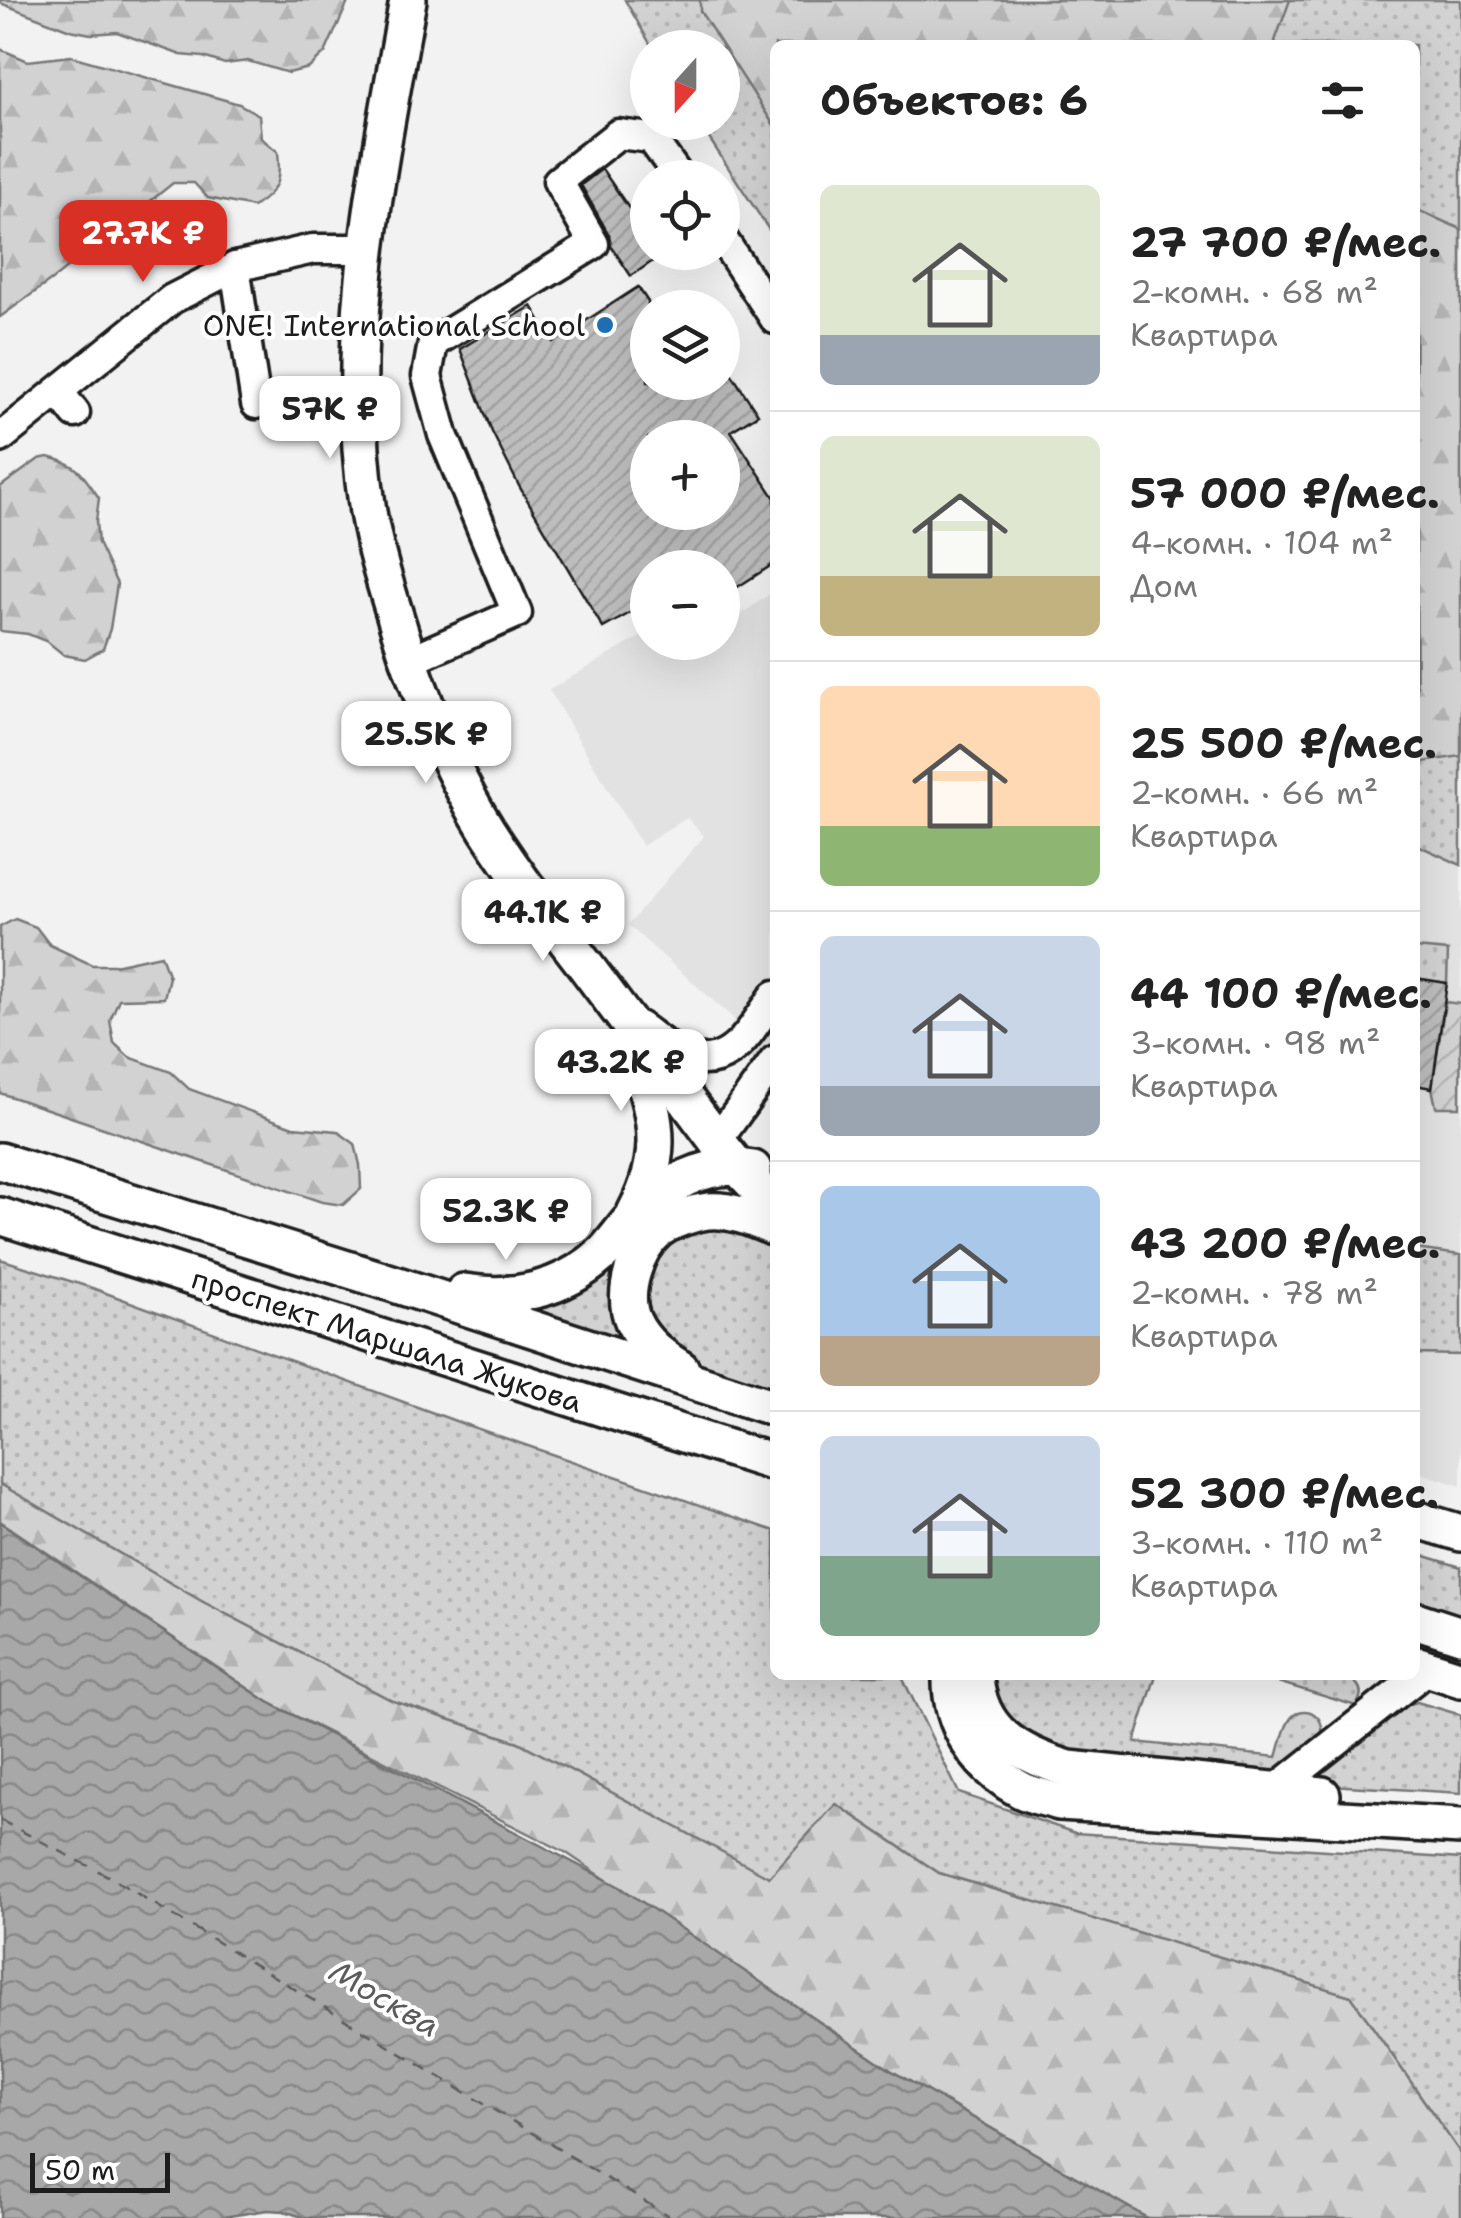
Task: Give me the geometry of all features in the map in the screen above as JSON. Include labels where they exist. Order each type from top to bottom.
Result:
[{"type":"main road","points":[[408,0],[371,206],[359,346],[362,455],[382,574],[422,701],[486,828],[517,876],[727,1154],[770,1201]]},
{"type":"main road","points":[[621,1013],[656,1129],[650,1178],[631,1220]]},
{"type":"main road","points":[[727,1154],[770,1172]]},
{"type":"main road","points":[[379,1279],[483,1295],[536,1291],[584,1268],[604,1253],[651,1200],[694,1174],[712,1168],[727,1154]]},
{"type":"main road","name":"проспект Маршала Жукова","points":[[0,1161],[770,1406]]},
{"type":"main road","points":[[718,1388],[679,1368],[640,1335],[627,1300],[637,1262],[658,1230],[692,1214],[726,1212],[770,1226]]},
{"type":"main road","name":"проспект Маршала Жукова","points":[[0,1216],[770,1461]]},
{"type":"main road","points":[[712,1444],[770,1470]]},
{"type":"main road","points":[[1420,1521],[1461,1533]]},
{"type":"main road","points":[[1420,1622],[1461,1635]]},
{"type":"main road","points":[[951,1680],[950,1692],[962,1733],[980,1758],[1024,1792],[1059,1802],[1461,1826]]},
{"type":"main road","points":[[975,1680],[976,1696],[990,1722],[1011,1744],[1038,1760],[1068,1769],[1461,1804]]},
{"type":"street","points":[[410,660],[518,612],[442,434],[427,376],[433,344],[594,244],[558,181],[618,134],[650,138],[666,160]]},
{"type":"street","points":[[0,438],[67,402],[172,298],[235,267],[314,250],[366,249]]},
{"type":"street","points":[[740,265],[770,310]]},
{"type":"street","points":[[235,267],[256,404]]},
{"type":"street","points":[[621,1013],[679,1054],[716,1060],[728,1056],[738,1046],[770,1002]]},
{"type":"street","points":[[727,1154],[770,1070]]},
{"type":"street","points":[[1274,1790],[1435,1670]]},
{"type":"shaded area","points":[[770,594],[770,1072],[722,1038],[735,1020],[628,925],[704,836],[687,818],[642,846],[549,690],[630,643],[630,660],[740,660],[740,615]]},
{"type":"shaded area","points":[[1420,846],[1461,865],[1461,1486],[1420,1473]]},
{"type":"green space","points":[[0,0],[349,0],[325,53],[309,68],[288,73],[248,61],[225,64],[181,55],[117,32],[91,34],[70,30]]},
{"type":"green space","points":[[625,0],[1461,0],[1461,865],[1420,846],[1420,40],[770,40],[770,231],[740,186],[740,160],[723,160],[710,140],[740,140],[740,30],[642,30]]},
{"type":"green space","points":[[700,0],[1290,0],[1275,40],[770,40],[770,119],[740,73],[740,30],[712,30],[700,11]]},
{"type":"green space","points":[[0,49],[28,61],[71,56],[239,104],[259,115],[261,138],[278,152],[276,184],[253,207],[208,198],[194,183],[173,183],[0,317]]},
{"type":"green space","points":[[1420,211],[1461,229],[1461,756],[1420,763]]},
{"type":"green space","points":[[48,457],[78,471],[99,498],[98,543],[117,584],[103,649],[85,659],[64,655],[48,642],[28,634],[0,631],[0,487],[39,459]]},
{"type":"green space","points":[[15,919],[36,927],[50,945],[92,965],[114,965],[161,955],[169,977],[164,998],[119,999],[110,1020],[114,1043],[129,1057],[171,1072],[189,1089],[293,1127],[337,1131],[355,1144],[361,1189],[343,1205],[322,1202],[0,1093],[0,927]]},
{"type":"green space","points":[[1420,948],[1448,951],[1447,983],[1420,979]]},
{"type":"green space","points":[[1445,1002],[1461,1004],[1460,1107],[1436,1107],[1432,1088]]},
{"type":"green space","points":[[710,1182],[721,1196],[658,1219],[629,1343],[528,1309]]},
{"type":"green space","points":[[725,1224],[770,1247],[770,1386],[683,1357],[659,1339],[646,1312],[653,1261],[662,1248],[688,1230]]},
{"type":"green space","points":[[1420,1250],[1461,1255],[1461,1355],[1420,1354]]},
{"type":"green space","points":[[0,1259],[92,1288],[461,1423],[770,1529],[770,1680],[903,1680],[959,1793],[1075,1833],[1461,1859],[1461,2154],[1351,1996],[939,1873],[836,1804],[770,1878],[518,1742],[393,1701],[203,1602],[0,1484]]},
{"type":"green space","points":[[0,1484],[203,1602],[393,1701],[518,1742],[769,1877],[836,1804],[939,1873],[1351,1996],[1461,2154],[1461,2218],[1147,2218],[892,2071],[565,1852],[268,1702],[0,1521]]},
{"type":"green space","points":[[1420,1555],[1461,1567],[1461,1617],[1420,1602]]},
{"type":"green space","points":[[992,1680],[1154,1680],[1135,1742],[1277,1757],[1287,1725],[1299,1712],[1316,1715],[1322,1732],[1320,1739],[1273,1773],[1070,1758],[1007,1724]]},
{"type":"green space","points":[[1271,1680],[1348,1680],[1361,1692],[1356,1706]]},
{"type":"green space","points":[[1417,1702],[1461,1715],[1461,1793],[1330,1785],[1318,1777],[1322,1764],[1394,1709]]},
{"type":"water","name":"Москва","points":[[0,1522],[268,1702],[620,1887],[892,2071],[1147,2218],[305,2218],[268,2210],[216,2218],[0,2218]]},
{"type":"building","points":[[602,169],[630,210],[630,270],[640,270],[631,276],[611,246],[609,235],[581,185]]},
{"type":"building","points":[[630,292],[630,400],[740,400],[740,387],[758,414],[740,425],[740,420],[630,420],[630,530],[740,530],[740,445],[770,490],[770,566],[740,585],[740,550],[630,550],[630,613],[603,628],[519,486],[492,432],[460,349],[532,306],[553,342]]},
{"type":"building","points":[[1420,979],[1447,983],[1432,1088],[1420,1086]]},
{"type":"ferry route","points":[[0,1820],[110,1877],[672,2218]]},
{"type":"place","name":"ONE! International School","points":[[605,325]]}]
